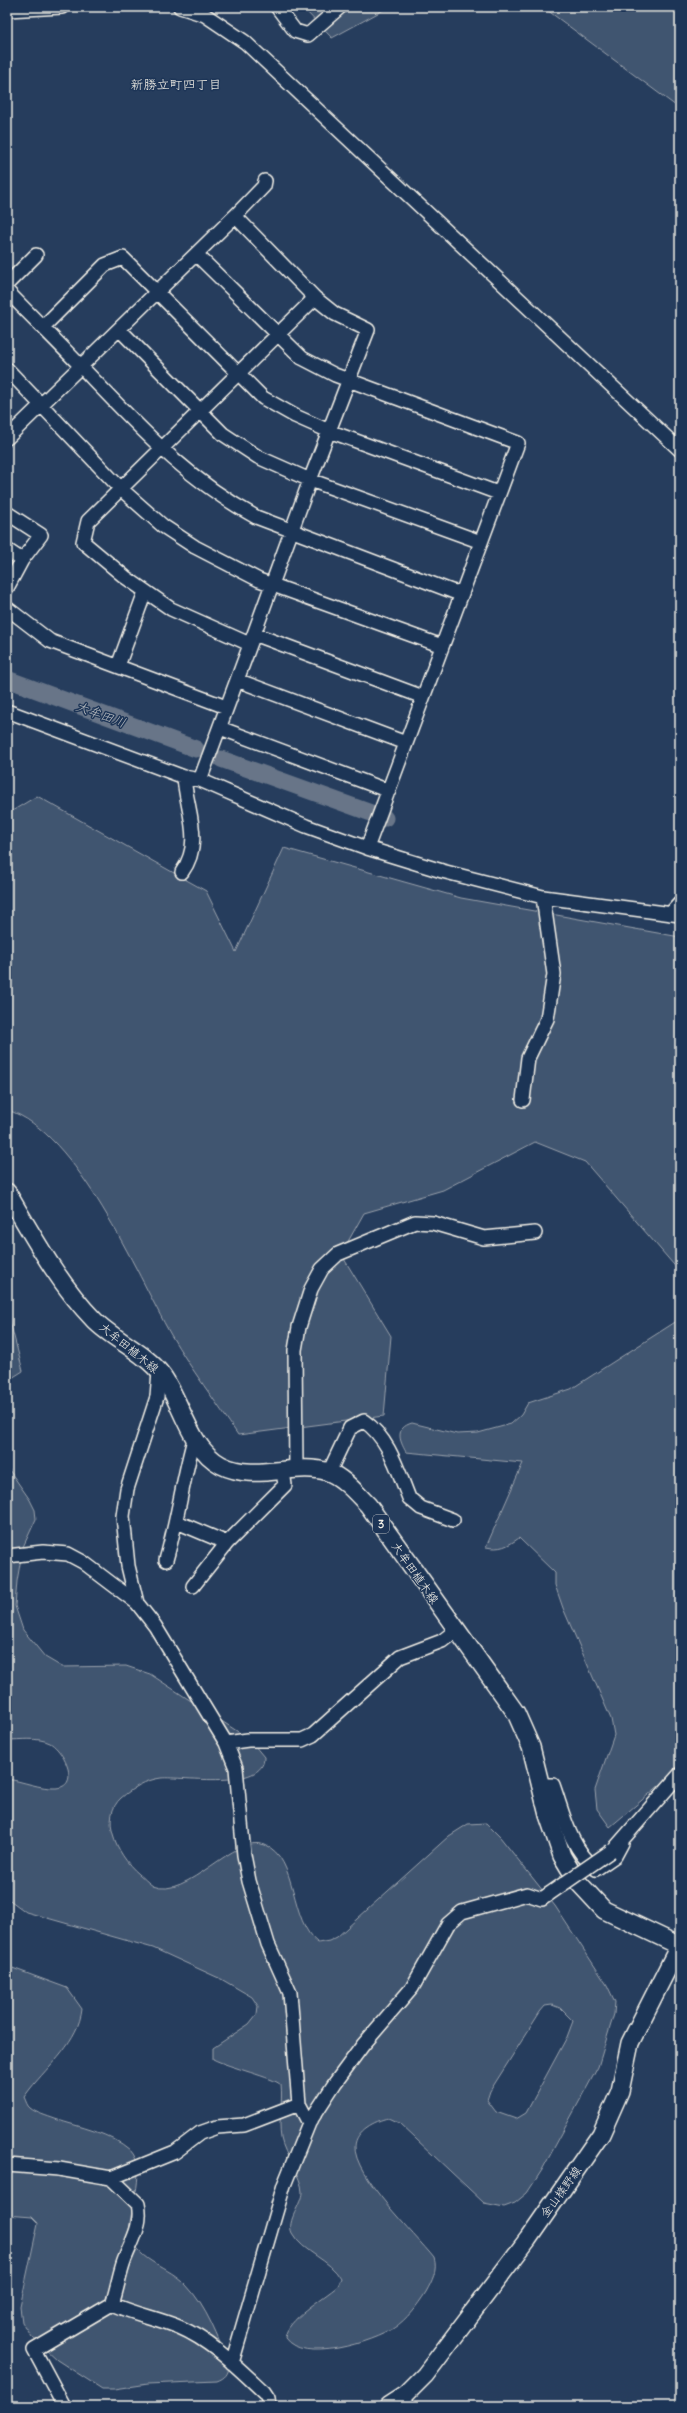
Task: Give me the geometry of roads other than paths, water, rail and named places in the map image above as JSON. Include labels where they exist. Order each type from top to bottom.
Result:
[{"type":"main road","name":"大牟田植木線","points":[[7,1192],[70,1292],[95,1321],[122,1340],[159,1372],[205,1451],[220,1464],[238,1472],[315,1470],[329,1472],[354,1490],[368,1505],[455,1631],[516,1713],[531,1747],[562,1856],[577,1881],[604,1910],[680,1945]]},
{"type":"main road","name":"金山檪野線","points":[[388,2406],[405,2395],[425,2375],[528,2239],[601,2134],[620,2091],[630,2043],[680,1945]]},
{"type":"street","points":[[7,10],[62,7]]},
{"type":"street","points":[[180,7],[206,15],[245,42],[680,450]]},
{"type":"street","points":[[277,7],[295,31],[308,35],[340,7]]},
{"type":"street","points":[[7,438],[235,216],[264,186],[265,181]]},
{"type":"street","points":[[200,780],[310,480],[368,330],[335,314],[315,298],[235,216]]},
{"type":"street","points":[[196,254],[302,358],[349,380],[518,443],[498,493],[367,848]]},
{"type":"street","points":[[7,284],[36,255]]},
{"type":"street","points":[[43,327],[105,265],[123,258],[263,398],[295,416],[329,431],[498,493]]},
{"type":"street","points":[[7,291],[161,450],[195,479],[227,502],[256,517],[292,531],[454,592],[463,591]]},
{"type":"street","points":[[253,637],[245,642],[171,609],[145,592],[83,542],[88,522],[315,298]]},
{"type":"street","points":[[119,329],[223,434],[258,457],[310,480],[481,542]]},
{"type":"street","points":[[7,369],[122,489],[163,526],[189,543],[240,571],[442,646]]},
{"type":"street","points":[[7,512],[41,535],[22,560],[7,588]]},
{"type":"street","points":[[7,550],[22,560]]},
{"type":"street","points":[[118,666],[145,592]]},
{"type":"street","points":[[7,608],[50,641],[226,707]]},
{"type":"street","points":[[253,637],[423,697]]},
{"type":"street","points":[[237,680],[406,743]]},
{"type":"street","points":[[7,711],[184,777],[200,780],[306,826],[367,848],[448,873],[543,897],[675,914],[680,903]]},
{"type":"street","points":[[220,728],[389,791]]},
{"type":"street","points":[[182,872],[191,853],[194,832],[185,794],[184,777]]},
{"type":"street","points":[[523,1100],[528,1058],[546,1020],[554,974],[543,897]]},
{"type":"street","points":[[193,1586],[227,1543],[285,1485],[290,1471],[295,1350],[299,1327],[311,1289],[322,1269],[338,1254],[414,1222],[433,1223],[484,1238],[535,1233]]},
{"type":"street","points":[[137,1603],[128,1566],[123,1516],[127,1489],[157,1397],[159,1372]]},
{"type":"street","points":[[329,1472],[350,1428],[364,1421],[375,1429],[386,1445],[409,1498],[415,1503],[453,1520]]},
{"type":"street","points":[[166,1560],[177,1522],[184,1471],[195,1436]]},
{"type":"street","points":[[177,1522],[227,1543]]},
{"type":"street","points":[[7,1556],[43,1552],[68,1554],[83,1562],[137,1603],[164,1639],[226,1743],[236,1768],[244,1855],[249,1881],[268,1944],[290,1993],[299,2104],[309,2123]]},
{"type":"street","points":[[226,1743],[248,1740],[302,1740],[313,1735],[400,1657],[442,1641],[455,1631]]},
{"type":"street","points":[[541,1785],[553,1786],[571,1837],[583,1858],[596,1869],[615,1856],[622,1842],[655,1800],[680,1774]]},
{"type":"street","points":[[232,2363],[284,2185],[309,2123],[362,2047],[412,1988],[448,1924],[462,1912],[527,1894],[542,1899],[622,1842]]},
{"type":"street","points":[[7,2165],[59,2169],[111,2178],[175,2152],[200,2133],[217,2127],[244,2125],[299,2104]]},
{"type":"street","points":[[64,2406],[34,2350],[112,2304],[124,2260],[136,2236],[139,2210],[138,2204],[111,2178]]},
{"type":"street","points":[[112,2304],[132,2313],[156,2318],[180,2327],[205,2341],[264,2392],[268,2398],[269,2406]]},
{"type":"waterway","name":"大牟田川","points":[[7,679],[196,749]]},
{"type":"waterway","name":"大牟田川","points":[[221,759],[385,818]]},
{"type":"district","name":"新勝立町四丁目","points":[[176,84]]}]
